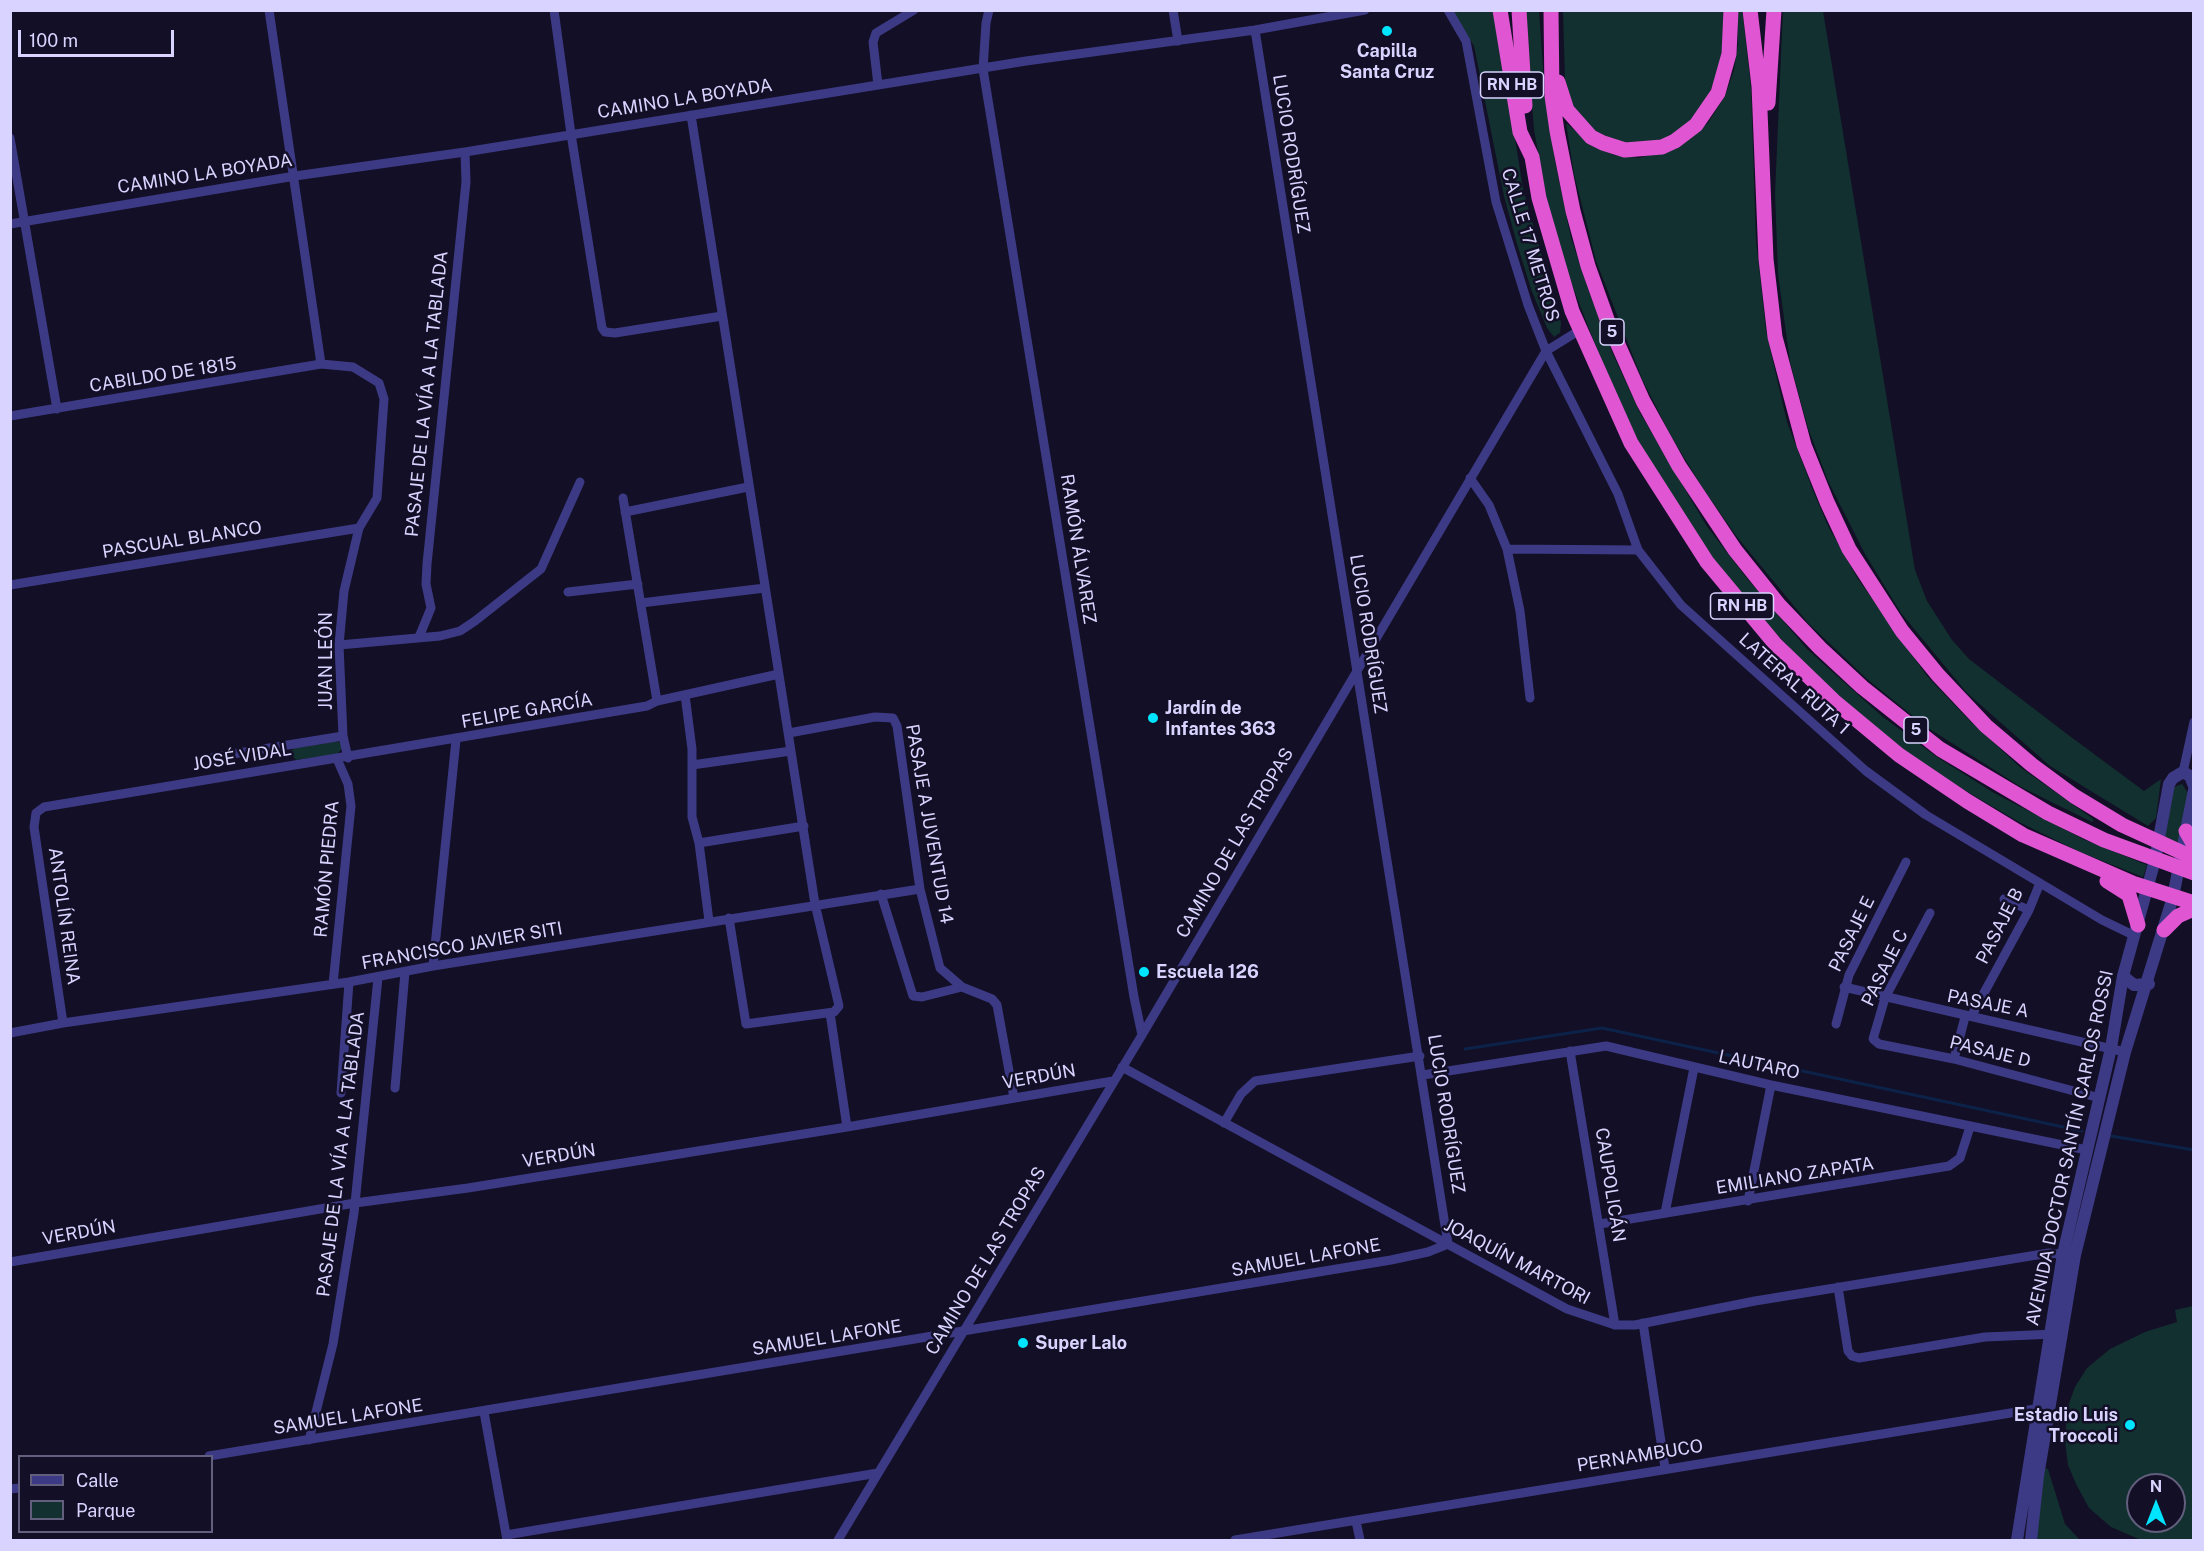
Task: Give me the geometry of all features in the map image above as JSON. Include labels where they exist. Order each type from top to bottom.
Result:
[{"type":"highway","name":"RN HB","points":[[1500,10],[1520,132],[1532,157],[1539,198],[1557,265],[1580,330],[1617,415],[1645,468],[1707,562],[1776,645],[1834,701],[1899,755],[1967,801],[2014,829],[2092,866],[2193,903]]},
{"type":"highway","points":[[1519,10],[1521,64],[1532,157]]},
{"type":"highway","name":"5","points":[[1551,10],[1552,96],[1557,131],[1573,211],[1588,266],[1608,322],[1643,401],[1714,522],[1758,580],[1802,630],[1889,709],[1940,748],[1994,783],[2104,840],[2187,871]]},
{"type":"highway","points":[[1552,51],[1560,92],[1567,110],[1582,129],[1615,148],[1637,150],[1662,147],[1675,141],[1696,125],[1718,93],[1729,54],[1731,10]]},
{"type":"highway","points":[[1750,10],[1762,129],[1765,238],[1775,338],[1804,445],[1827,502],[1850,549],[1902,631],[1938,675],[1986,726],[2032,765],[2074,796],[2122,825],[2159,843]]},
{"type":"highway","points":[[1762,129],[1768,107],[1774,10]]},
{"type":"highway","points":[[2104,840],[2189,847]]},
{"type":"highway","points":[[2092,866],[2102,878],[2129,895],[2136,930]]},
{"type":"highway","points":[[2164,930],[2178,916],[2193,909]]},
{"type":"street","points":[[269,10],[321,364]]},
{"type":"street","points":[[554,10],[600,324],[605,332],[615,333],[722,316]]},
{"type":"street","points":[[878,85],[873,42],[876,33],[914,10]]},
{"type":"street","points":[[983,69],[989,10]]},
{"type":"street","points":[[1173,10],[1178,41]]},
{"type":"street","name":"CAMINO LA BOYADA","points":[[10,224],[295,176],[465,152],[983,69],[1255,30],[1365,10]]},
{"type":"street","name":"CALLE 17 METROS","points":[[1448,10],[1466,41],[1496,202],[1528,305],[1546,351]]},
{"type":"street","name":"LUCIO RODRÍGUEZ","points":[[1255,30],[1449,1244]]},
{"type":"street","name":"RAMÓN ÁLVAREZ","points":[[983,69],[1142,1035]]},
{"type":"street","points":[[691,116],[815,904],[839,1006],[830,1013],[746,1024],[729,918]]},
{"type":"street","points":[[10,138],[57,409]]},
{"type":"street","name":"PASAJE DE LA VÍA A LA TABLADA","points":[[419,638],[430,608],[426,584],[427,564],[466,182],[465,152]]},
{"type":"street","name":"CAMINO DE LAS TROPAS","points":[[838,1540],[1142,1035],[1357,667],[1546,351],[1580,330]]},
{"type":"street","name":"LATERAL RUTA 1","points":[[1546,351],[1618,494],[1638,550],[1682,605],[1866,771],[1926,815],[2102,920],[2136,930]]},
{"type":"street","name":"CABILDO DE 1815","points":[[10,416],[321,364]]},
{"type":"street","name":"JUAN LEÓN","points":[[321,364],[363,371],[379,383],[384,392],[377,498],[359,528],[344,591],[339,645],[343,736],[348,758]]},
{"type":"street","points":[[1470,478],[1489,505],[1507,549],[1520,611],[1530,698]]},
{"type":"street","points":[[339,645],[419,638],[460,631],[541,569],[580,482]]},
{"type":"street","points":[[625,512],[748,487]]},
{"type":"street","points":[[623,498],[657,701]]},
{"type":"street","name":"PASCUAL BLANCO","points":[[10,585],[359,528]]},
{"type":"street","points":[[1507,549],[1638,550]]},
{"type":"street","points":[[568,592],[638,584]]},
{"type":"street","points":[[641,603],[765,588]]},
{"type":"street","name":"FELIPE GARCÍA","points":[[433,966],[456,740],[647,706],[657,701],[778,674]]},
{"type":"street","points":[[685,695],[692,765],[692,817],[699,843],[709,921]]},
{"type":"street","name":"PASAJE A JUVENTUD 14","points":[[789,733],[874,717],[893,718],[897,726],[920,889],[941,970],[962,987]]},
{"type":"street","name":"AVENIDA DOCTOR SANTÍN CARLOS ROSSI","points":[[2183,772],[2193,722]]},
{"type":"street","name":"JOSÉ VIDAL","points":[[214,757],[343,736]]},
{"type":"street","name":"JOSÉ VIDAL","points":[[36,813],[51,805],[456,740]]},
{"type":"street","points":[[692,765],[791,751]]},
{"type":"street","name":"RAMÓN PIEDRA","points":[[333,984],[351,806],[348,784],[337,759]]},
{"type":"street","name":"AVENIDA DOCTOR SANTÍN CARLOS ROSSI","points":[[2017,1540],[2044,1408],[2063,1330],[2069,1255],[2087,1150],[2111,1048],[2123,976],[2155,860],[2169,784],[2173,777],[2183,772]]},
{"type":"street","name":"AVENIDA DOCTOR SANTÍN CARLOS ROSSI","points":[[2031,1540],[2050,1336],[2069,1255],[2126,1052],[2149,984],[2173,897],[2187,871],[2193,788],[2190,776],[2183,772]]},
{"type":"street","name":"ANTOLÍN REINA","points":[[36,813],[34,826],[63,1023]]},
{"type":"street","points":[[699,843],[804,825]]},
{"type":"street","name":"PASAJE E","points":[[1836,1024],[1844,987],[1906,862]]},
{"type":"street","name":"PASAJE B","points":[[1954,1059],[1969,1016],[2029,910],[2040,883]]},
{"type":"street","name":"FRANCISCO JAVIER SITI","points":[[10,1033],[63,1023],[378,978],[433,966],[920,889]]},
{"type":"street","points":[[881,894],[913,996],[921,997],[962,987],[992,999],[997,1005],[1014,1098]]},
{"type":"street","points":[[2004,899],[2029,910]]},
{"type":"street","name":"PASAJE C","points":[[1874,1039],[1885,998],[1930,913]]},
{"type":"street","points":[[395,1088],[405,972]]},
{"type":"street","points":[[2123,976],[2134,985],[2149,984]]},
{"type":"street","name":"PASAJE DE LA VÍA A LA TABLADA","points":[[309,1440],[333,1344],[355,1203],[378,978]]},
{"type":"street","points":[[341,1093],[349,982]]},
{"type":"street","name":"PASAJE A","points":[[1844,987],[2126,1052]]},
{"type":"street","points":[[830,1013],[847,1127]]},
{"type":"street","name":"PASAJE D","points":[[1874,1039],[1879,1044],[1954,1059],[2100,1098]]},
{"type":"street","name":"LAUTARO","points":[[1423,1076],[1606,1046],[1771,1085],[2087,1150]]},
{"type":"street","name":"CAUPOLICÁN","points":[[1570,1051],[1615,1325]]},
{"type":"street","points":[[1224,1123],[1241,1094],[1255,1082],[1420,1056]]},
{"type":"street","name":"JOAQUÍN MARTORI","points":[[1122,1067],[1567,1309],[1615,1325],[1643,1323],[1838,1287],[2049,1252],[2069,1255]]},
{"type":"street","points":[[1665,1213],[1694,1068]]},
{"type":"street","name":"VERDÚN","points":[[10,1262],[355,1203],[468,1188],[847,1127],[1113,1081]]},
{"type":"street","points":[[1748,1201],[1771,1085]]},
{"type":"street","name":"EMILIANO ZAPATA","points":[[1600,1224],[1949,1166],[1960,1158],[1970,1127]]},
{"type":"street","name":"SAMUEL LAFONE","points":[[213,1455],[1392,1260],[1428,1252],[1449,1244]]},
{"type":"street","points":[[1838,1287],[1848,1351],[1852,1356],[1859,1358],[1985,1337],[2050,1336],[2063,1330]]},
{"type":"street","points":[[1643,1323],[1665,1468]]},
{"type":"street","name":"PERNAMBUCO","points":[[1235,1540],[1665,1468],[2044,1408]]},
{"type":"street","points":[[484,1412],[507,1538],[878,1473]]},
{"type":"street","points":[[1356,1521],[1360,1540]]},
{"type":"green space","points":[[1783,10],[1823,11],[1915,570],[1927,601],[1952,640],[1969,659],[2067,734],[2144,791],[2161,779],[2156,818],[2148,826],[2050,766],[1967,693],[1901,613],[1865,554],[1828,481],[1808,428],[1790,362],[1778,274],[1775,194]]},
{"type":"green space","points":[[1453,11],[1495,11],[1523,189],[1561,323],[1560,333],[1554,337],[1547,328],[1531,289],[1517,244],[1504,196],[1474,46]]},
{"type":"green space","points":[[1525,11],[1539,11],[1545,97],[1555,162],[1571,238],[1589,292],[1612,352],[1640,413],[1706,525],[1745,576],[1807,649],[1883,717],[1937,757],[1994,793],[2085,840],[2147,865],[2143,877],[2080,852],[2019,822],[1961,788],[1905,751],[1852,709],[1804,663],[1757,613],[1713,558],[1646,456],[1612,388],[1564,264],[1547,200],[1534,130]]},
{"type":"green space","points":[[1563,11],[1724,11],[1724,42],[1716,80],[1699,113],[1681,130],[1660,141],[1628,144],[1605,138],[1588,126],[1573,107],[1565,81]]},
{"type":"green space","points":[[1737,11],[1742,11],[1751,88],[1756,240],[1766,331],[1787,422],[1828,526],[1858,579],[1927,676],[1969,720],[2020,767],[2089,816],[2094,820],[2092,822],[2021,787],[1925,726],[1867,679],[1808,623],[1737,537],[1702,487],[1671,436],[1642,379],[1596,261],[1574,174],[1566,123],[1593,146],[1614,155],[1639,158],[1678,147],[1708,123],[1725,96],[1734,70],[1738,44]]},
{"type":"green space","points":[[339,742],[343,748],[337,754],[296,760],[289,752],[295,748]]},
{"type":"green space","points":[[2182,784],[2188,793],[2180,843],[2165,837],[2174,787]]},
{"type":"green space","name":"Estadio Luis Troccoli","points":[[2193,1306],[2193,1540],[2141,1540],[2111,1527],[2089,1508],[2068,1465],[2065,1441],[2067,1409],[2075,1387],[2087,1368],[2110,1349],[2145,1332],[2177,1322],[2175,1310]]},
{"type":"green space","points":[[2044,1468],[2048,1469],[2065,1524],[2080,1540],[2036,1540]]},
{"type":"waterway","points":[[1465,1049],[1602,1028],[2082,1131]]},
{"type":"waterway","points":[[2111,1136],[2194,1150]]},
{"type":"place","name":"Capilla Santa Cruz","points":[[1387,31]]},
{"type":"place","name":"Jardín de Infantes 363","points":[[1153,718]]},
{"type":"place","name":"Escuela 126","points":[[1144,972]]},
{"type":"place","name":"Super Lalo","points":[[1023,1343]]},
{"type":"place","name":"Estadio Luis Troccoli","points":[[2130,1425]]}]
